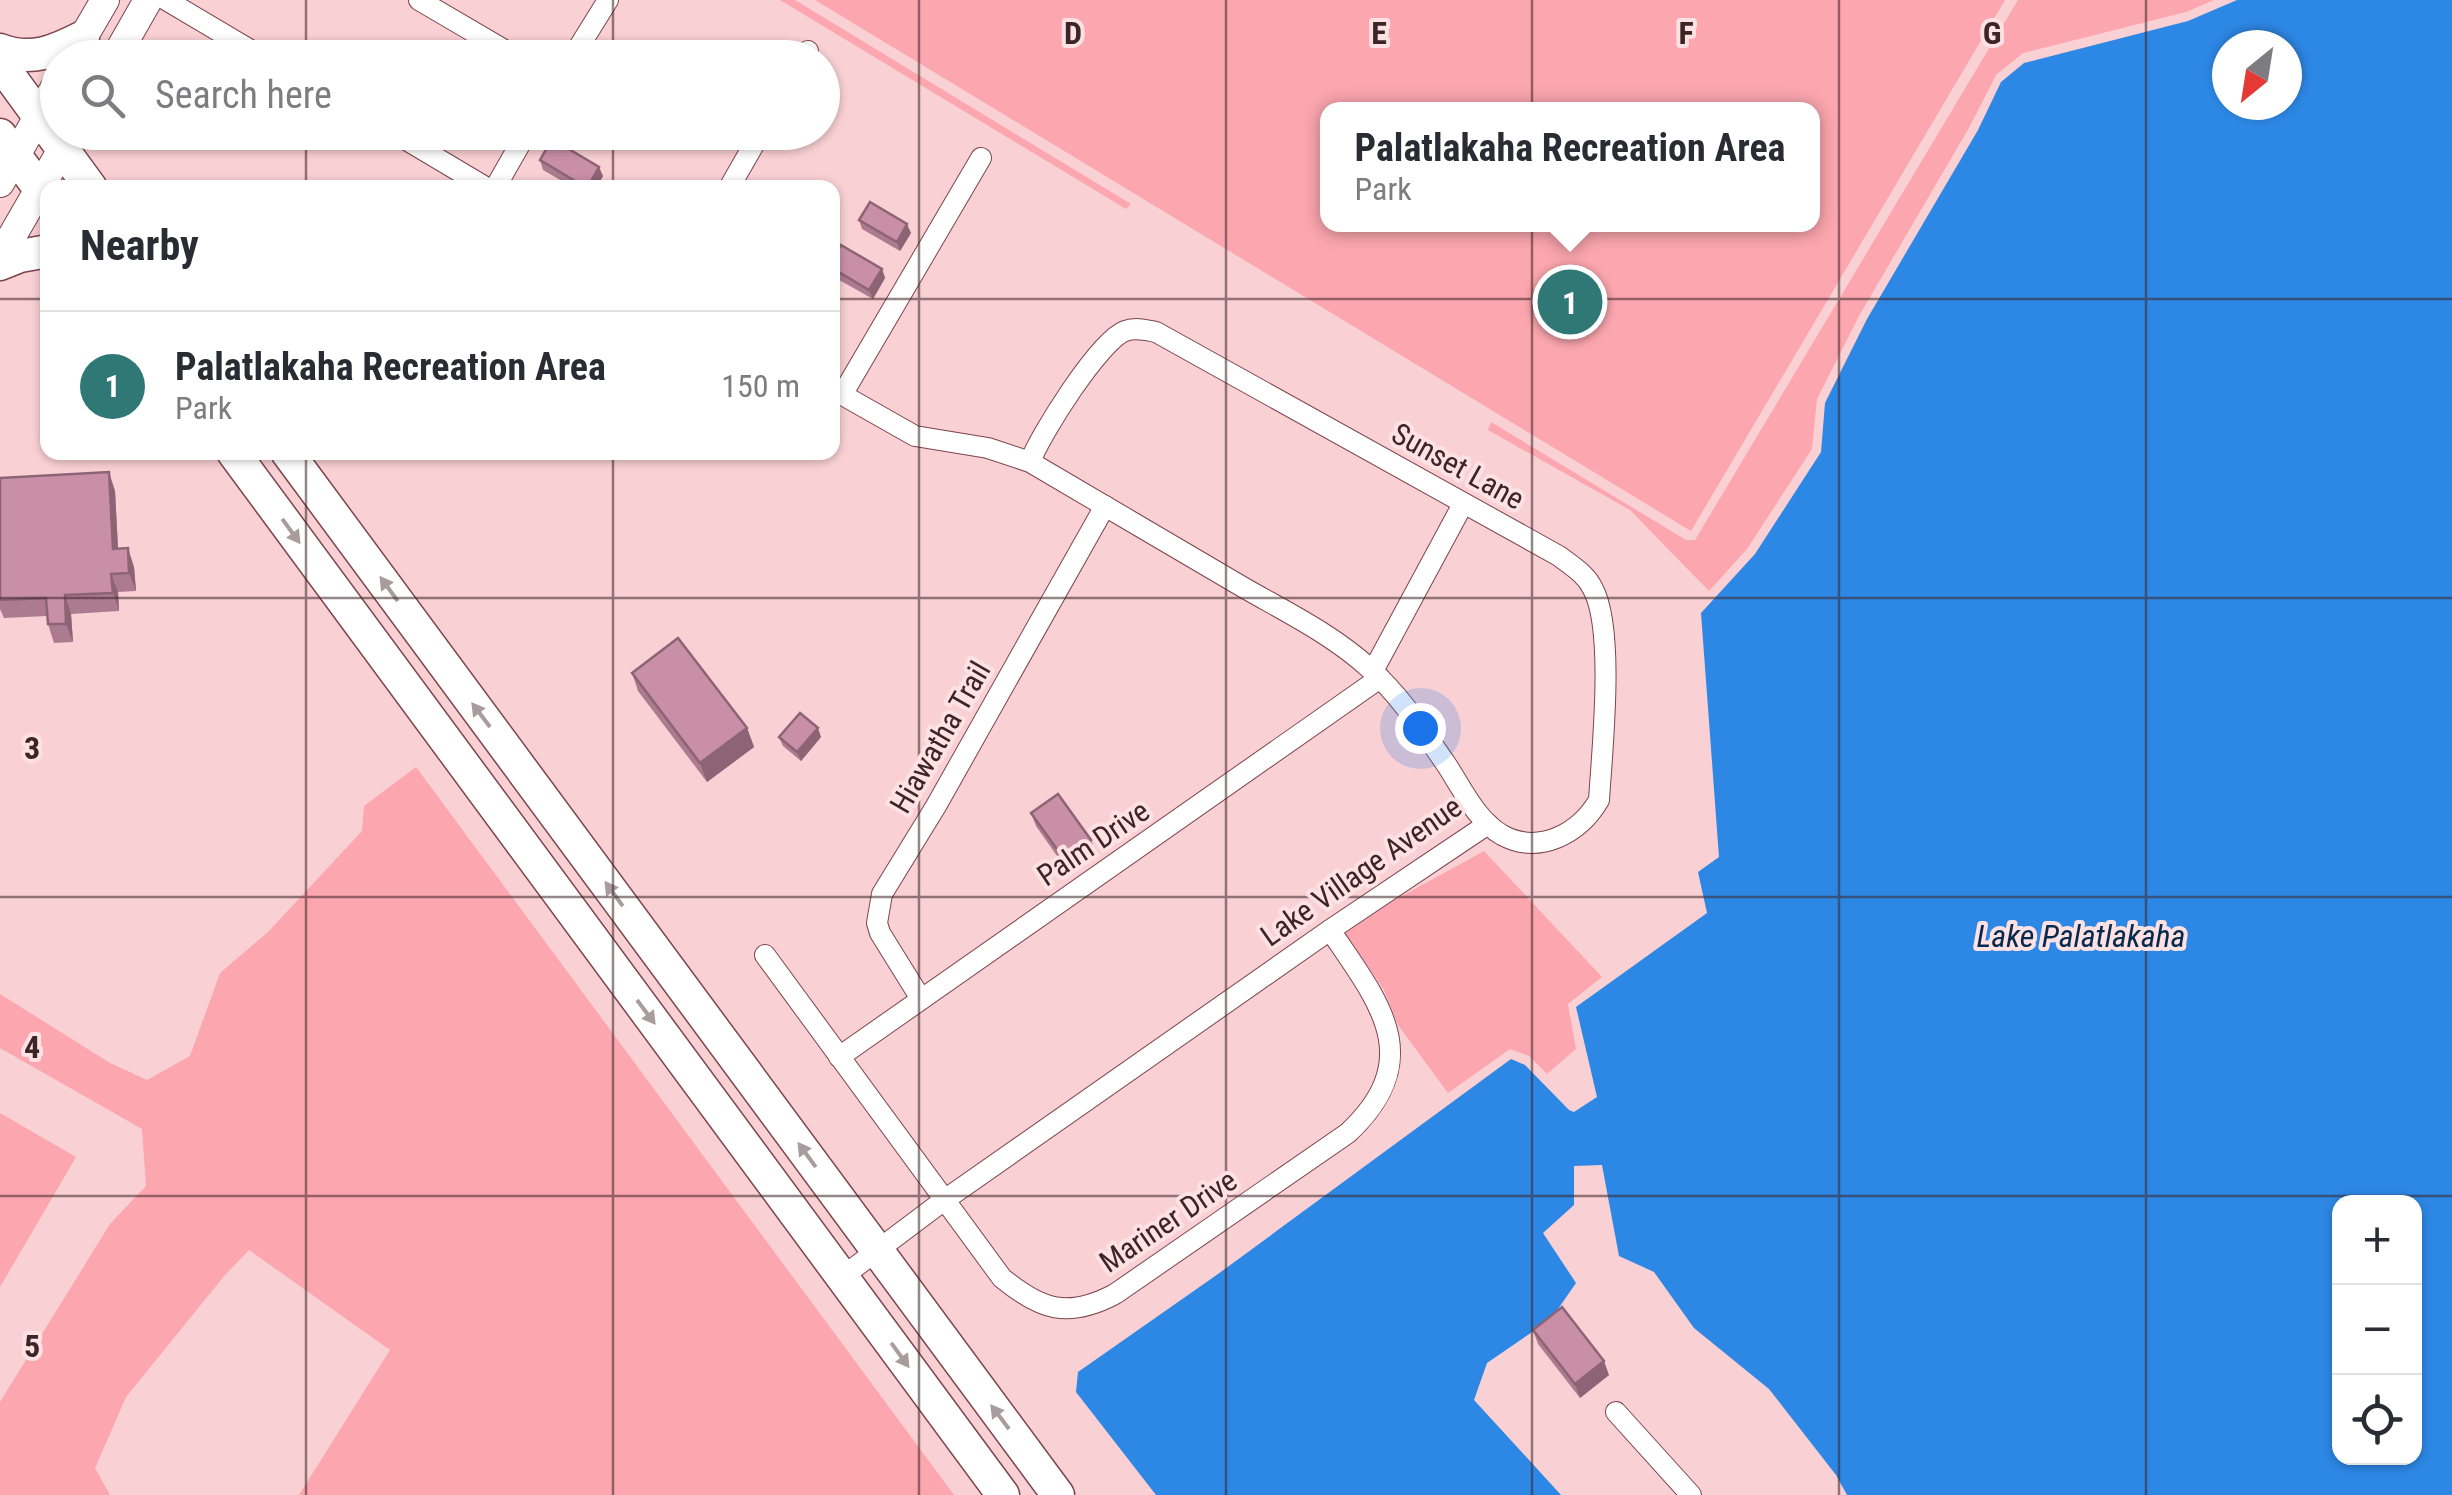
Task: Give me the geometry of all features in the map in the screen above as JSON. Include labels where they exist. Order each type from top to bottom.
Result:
[{"type":"highway","points":[[0,50],[40,54]]},
{"type":"highway","points":[[0,62],[38,116]]},
{"type":"highway","points":[[72,150],[88,180]]},
{"type":"highway","points":[[5,158],[40,190]]},
{"type":"highway","points":[[0,264],[40,252]]},
{"type":"highway","points":[[240,460],[1003,1495]]},
{"type":"highway","points":[[293,460],[1058,1495]]},
{"type":"main road","points":[[82,40],[105,0]]},
{"type":"main road","points":[[125,40],[148,0]]},
{"type":"main road","points":[[5,158],[40,113]]},
{"type":"main road","points":[[50,180],[63,150]]},
{"type":"main road","points":[[0,256],[40,200]]},
{"type":"street","points":[[166,0],[234,40]]},
{"type":"street","points":[[419,0],[487,40]]},
{"type":"street","points":[[583,40],[608,0]]},
{"type":"street","points":[[424,150],[477,180]]},
{"type":"street","points":[[496,180],[515,150]]},
{"type":"street","points":[[734,180],[751,150]]},
{"type":"street","points":[[840,387],[982,158]]},
{"type":"street","name":"Sunset Lane","points":[[1030,462],[1095,358],[1122,331],[1133,328],[1171,337],[1560,556],[1583,574],[1600,605],[1606,691],[1599,800],[1590,814],[1556,840],[1521,842],[1488,824]]},
{"type":"street","name":"Lake Village Avenue","points":[[840,394],[915,436],[988,448],[1030,462],[1326,636],[1376,675],[1410,714],[1488,824],[943,1201],[842,1277]]},
{"type":"street","name":"Palm Drive","points":[[839,1057],[1376,675],[1463,504]]},
{"type":"street","name":"Hiawatha Trail","points":[[921,998],[880,933],[878,906],[882,894],[936,806],[1104,506]]},
{"type":"street","name":"Mariner Drive","points":[[765,955],[1002,1278],[1020,1293],[1057,1309],[1075,1309],[1114,1294],[1348,1133],[1370,1107],[1391,1058],[1391,1042],[1375,997],[1330,930]]},
{"type":"street","points":[[1616,1412],[1691,1495]]},
{"type":"shaded area","points":[[780,0],[795,0],[1131,204],[1126,209]]},
{"type":"shaded area","points":[[815,0],[2005,0],[1691,531]]},
{"type":"shaded area","points":[[2018,0],[2214,0],[2186,12],[2023,53],[1996,75],[1859,316],[1817,399],[1812,449],[1747,549],[1709,591],[1630,510],[1488,430],[1491,422],[1686,540],[1695,540]]},
{"type":"shaded area","points":[[416,767],[954,1495],[299,1495],[390,1350],[249,1250],[126,1397],[95,1468],[110,1495],[0,1495],[0,1402],[110,1224],[146,1186],[142,1129],[0,1048],[0,994],[110,1063],[147,1080],[190,1056],[220,973],[268,932],[362,831],[364,806]]},
{"type":"shaded area","points":[[1484,851],[1602,977],[1568,1004],[1576,1049],[1547,1074],[1529,1056],[1510,1049],[1448,1093],[1398,1025],[1384,990],[1345,933],[1393,901]]},
{"type":"shaded area","points":[[0,1113],[76,1157],[0,1287]]},
{"type":"water","name":"Lake Palatlakaha","points":[[2237,0],[2452,0],[2452,1495],[1847,1495],[1769,1389],[1694,1328],[1654,1272],[1619,1256],[1602,1165],[1574,1166],[1574,1205],[1543,1233],[1576,1283],[1551,1319],[1487,1363],[1474,1400],[1561,1495],[1156,1495],[1076,1392],[1078,1372],[1511,1059],[1525,1065],[1569,1110],[1574,1112],[1597,1097],[1576,1007],[1707,913],[1698,872],[1719,857],[1701,613],[1755,554],[1821,452],[1825,403],[1867,319],[1978,130],[2001,82],[2024,63],[2188,21]]},
{"type":"building","points":[[546,150],[570,150],[599,167],[592,180],[574,180],[540,160]]},
{"type":"building","points":[[870,202],[907,224],[897,242],[859,220]]},
{"type":"building","points":[[840,247],[882,269],[869,290],[840,273]]},
{"type":"building","points":[[109,472],[113,549],[128,548],[129,573],[111,574],[113,593],[65,595],[66,624],[48,624],[46,598],[0,600],[0,478]]},
{"type":"building","points":[[678,638],[747,728],[700,763],[632,673]]},
{"type":"building","points":[[800,713],[818,728],[797,752],[779,737]]},
{"type":"building","points":[[1058,794],[1091,840],[1064,859],[1031,813]]},
{"type":"building","points":[[1562,1307],[1604,1361],[1575,1384],[1533,1330]]},
{"type":"place","name":"Palatlakaha Recreation Area","points":[[1570,302]]}]
